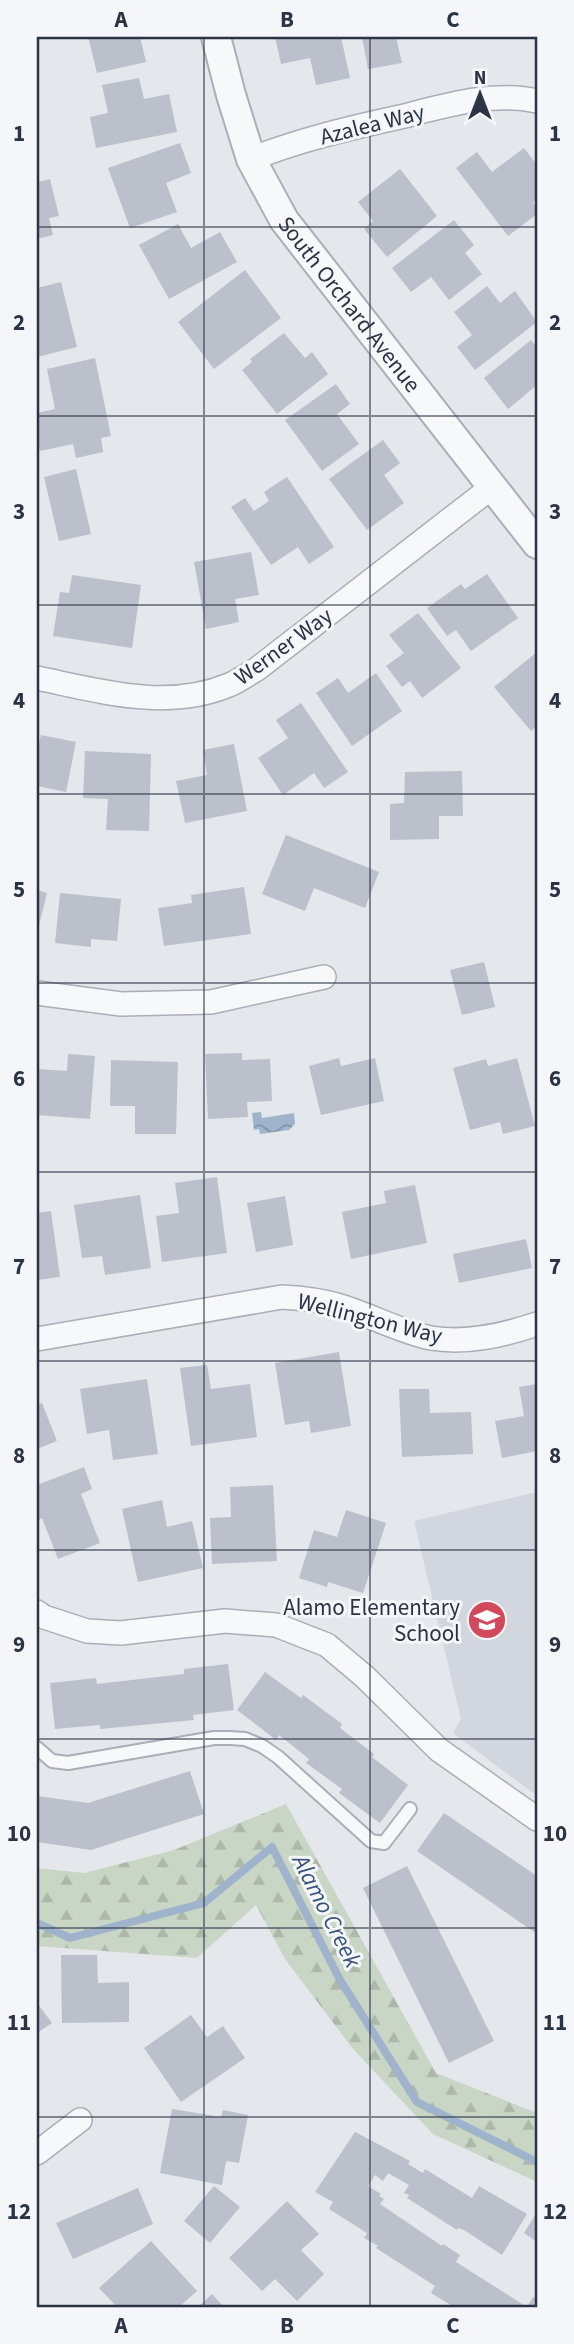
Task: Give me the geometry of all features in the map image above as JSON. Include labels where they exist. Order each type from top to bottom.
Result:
[{"type":"street","name":"South Orchard Avenue","points":[[216,37],[251,159],[284,220],[537,544]]},
{"type":"street","name":"Azalea Way","points":[[251,159],[281,147],[461,103],[495,98],[537,101]]},
{"type":"street","name":"Werner Way","points":[[37,678],[124,697],[172,698],[201,694],[230,685],[257,669],[492,487]]},
{"type":"street","points":[[37,993],[121,1004],[211,1002],[324,977]]},
{"type":"street","name":"Wellington Way","points":[[37,1339],[282,1297],[312,1299],[342,1306],[431,1338],[467,1340],[512,1332],[537,1324]]},
{"type":"street","points":[[39,1619],[87,1631],[121,1633],[225,1621],[276,1625],[327,1645],[365,1677],[439,1750],[537,1819]]},
{"type":"street","points":[[37,2153],[80,2120]]},
{"type":"lane","points":[[37,1748],[52,1760],[68,1763],[214,1738],[245,1739],[262,1746],[278,1758],[371,1841],[384,1843],[410,1809]]},
{"type":"shaded area","name":"Alamo Elementary School","points":[[537,1492],[537,1796],[453,1733],[461,1719],[414,1521]]},
{"type":"green space","points":[[286,1804],[436,2073],[537,2113],[537,2182],[433,2134],[353,2049],[285,1959],[256,1905],[197,1958],[37,1946],[37,1868],[84,1873],[174,1850]]},
{"type":"water","points":[[261,1112],[262,1118],[294,1113],[295,1124],[289,1130],[260,1134],[259,1129],[254,1130],[252,1113]]},
{"type":"building","points":[[88,37],[140,37],[146,62],[97,73]]},
{"type":"building","points":[[275,37],[341,37],[350,78],[316,85],[310,58],[281,64]]},
{"type":"building","points":[[362,37],[396,37],[402,63],[368,69]]},
{"type":"building","points":[[139,78],[144,99],[169,94],[177,132],[96,148],[90,117],[108,113],[102,85]]},
{"type":"building","points":[[180,143],[191,173],[166,183],[177,212],[130,228],[108,168]]},
{"type":"building","points":[[524,148],[537,165],[537,199],[533,202],[537,214],[508,236],[456,168],[477,152],[492,172]]},
{"type":"building","points":[[400,169],[437,216],[387,257],[364,229],[373,221],[358,202]]},
{"type":"building","points":[[50,179],[59,216],[49,218],[53,235],[37,239],[37,182]]},
{"type":"building","points":[[454,220],[474,245],[465,253],[482,274],[449,300],[431,277],[411,292],[392,268]]},
{"type":"building","points":[[178,224],[191,248],[220,232],[237,262],[169,299],[139,245]]},
{"type":"building","points":[[245,270],[281,318],[214,369],[178,322]]},
{"type":"building","points":[[61,282],[77,347],[37,357],[37,288]]},
{"type":"building","points":[[487,286],[500,303],[515,291],[537,322],[475,370],[457,347],[472,335],[454,312]]},
{"type":"building","points":[[284,333],[305,358],[312,352],[328,374],[277,414],[242,370],[252,362],[250,359]]},
{"type":"building","points":[[531,340],[537,348],[537,385],[508,409],[484,378]]},
{"type":"building","points":[[95,358],[111,436],[101,438],[103,452],[76,458],[73,444],[40,451],[37,413],[55,409],[47,369]]},
{"type":"building","points":[[336,384],[350,404],[337,414],[359,444],[322,471],[285,420]]},
{"type":"building","points":[[383,440],[400,463],[384,475],[404,503],[367,530],[329,479]]},
{"type":"building","points":[[76,469],[91,534],[59,541],[44,477]]},
{"type":"building","points":[[287,477],[334,547],[309,564],[298,547],[271,565],[231,507],[245,498],[254,511],[269,501],[264,492]]},
{"type":"building","points":[[251,552],[259,595],[235,599],[239,622],[206,629],[194,562]]},
{"type":"building","points":[[487,574],[518,618],[471,651],[456,630],[447,636],[427,608],[461,584],[465,589]]},
{"type":"building","points":[[72,575],[141,585],[132,648],[53,636],[60,592],[69,593]]},
{"type":"building","points":[[418,613],[461,668],[422,698],[410,681],[402,687],[386,666],[404,653],[389,635]]},
{"type":"building","points":[[537,652],[537,726],[531,731],[494,687]]},
{"type":"building","points":[[376,673],[402,711],[352,746],[316,693],[338,678],[348,693]]},
{"type":"building","points":[[301,703],[348,772],[324,788],[314,773],[283,795],[258,758],[288,738],[276,720]]},
{"type":"building","points":[[41,735],[76,742],[66,792],[37,786],[37,743],[39,744]]},
{"type":"building","points":[[234,744],[247,811],[185,823],[176,781],[207,775],[203,750]]},
{"type":"building","points":[[85,751],[151,754],[149,831],[106,830],[108,799],[83,798]]},
{"type":"building","points":[[462,771],[463,816],[439,816],[439,839],[390,840],[390,804],[404,803],[405,772]]},
{"type":"building","points":[[286,835],[379,872],[365,908],[314,888],[305,911],[262,894]]},
{"type":"building","points":[[244,887],[251,934],[164,946],[158,908],[192,903],[191,895]]},
{"type":"building","points":[[37,890],[47,893],[38,929],[37,929]]},
{"type":"building","points":[[60,893],[121,899],[117,941],[91,939],[91,947],[55,943]]},
{"type":"building","points":[[484,962],[495,1007],[462,1015],[450,970]]},
{"type":"building","points":[[242,1053],[242,1060],[270,1059],[272,1101],[247,1102],[248,1117],[208,1119],[205,1054]]},
{"type":"building","points":[[68,1054],[95,1056],[90,1119],[37,1115],[37,1069],[67,1071]]},
{"type":"building","points":[[339,1058],[341,1066],[375,1058],[384,1101],[321,1115],[309,1066]]},
{"type":"building","points":[[517,1058],[535,1126],[503,1134],[500,1122],[470,1130],[453,1068],[486,1059],[488,1066]]},
{"type":"building","points":[[111,1060],[178,1062],[176,1134],[135,1134],[135,1106],[110,1106]]},
{"type":"building","points":[[217,1177],[227,1253],[162,1262],[156,1216],[179,1213],[175,1183]]},
{"type":"building","points":[[415,1185],[427,1243],[351,1259],[342,1212],[386,1203],[384,1191]]},
{"type":"building","points":[[140,1195],[151,1268],[105,1275],[102,1256],[82,1258],[74,1205]]},
{"type":"building","points":[[285,1196],[293,1245],[256,1252],[247,1203]]},
{"type":"building","points":[[51,1211],[60,1277],[37,1280],[37,1213]]},
{"type":"building","points":[[526,1239],[532,1268],[459,1283],[453,1254]]},
{"type":"building","points":[[339,1352],[351,1426],[311,1433],[309,1421],[285,1425],[275,1363]]},
{"type":"building","points":[[207,1365],[211,1389],[250,1384],[257,1437],[191,1446],[180,1368]]},
{"type":"building","points":[[147,1379],[158,1454],[113,1460],[109,1430],[87,1434],[80,1389]]},
{"type":"building","points":[[537,1384],[537,1451],[502,1458],[495,1421],[524,1416],[519,1387]]},
{"type":"building","points":[[399,1389],[429,1389],[430,1413],[471,1412],[473,1454],[402,1457]]},
{"type":"building","points":[[42,1403],[57,1441],[37,1449],[37,1405]]},
{"type":"building","points":[[84,1467],[92,1489],[81,1494],[100,1543],[58,1559],[42,1518],[37,1521],[37,1485]]},
{"type":"building","points":[[273,1485],[277,1561],[212,1564],[210,1518],[231,1517],[230,1487]]},
{"type":"building","points":[[162,1500],[167,1527],[192,1521],[203,1568],[138,1582],[122,1509]]},
{"type":"building","points":[[346,1510],[386,1523],[363,1593],[328,1582],[327,1587],[299,1578],[314,1530],[337,1537]]},
{"type":"building","points":[[228,1664],[234,1710],[193,1715],[194,1720],[100,1729],[100,1725],[55,1729],[50,1683],[96,1678],[97,1684],[184,1674],[184,1669]]},
{"type":"building","points":[[265,1672],[301,1698],[303,1695],[342,1724],[340,1728],[408,1785],[380,1823],[339,1793],[342,1789],[306,1763],[309,1759],[279,1735],[276,1740],[237,1710]]},
{"type":"building","points":[[190,1771],[204,1814],[91,1850],[37,1842],[37,1796],[88,1803]]},
{"type":"building","points":[[444,1813],[537,1876],[537,1934],[417,1851]]},
{"type":"building","points":[[407,1866],[494,2041],[449,2063],[363,1888]]},
{"type":"building","points":[[61,1955],[97,1955],[98,1983],[129,1982],[129,2022],[62,2023]]},
{"type":"building","points":[[37,2003],[52,2023],[37,2033]]},
{"type":"building","points":[[191,2015],[207,2037],[223,2026],[245,2058],[181,2102],[144,2048]]},
{"type":"building","points":[[172,2109],[221,2117],[223,2110],[248,2115],[239,2163],[226,2161],[222,2185],[160,2173]]},
{"type":"building","points":[[355,2132],[410,2161],[408,2164],[423,2173],[425,2169],[472,2198],[479,2186],[527,2214],[502,2255],[407,2198],[409,2195],[404,2193],[409,2185],[388,2173],[383,2181],[375,2175],[368,2186],[381,2194],[379,2196],[384,2199],[380,2204],[460,2255],[456,2262],[527,2307],[454,2307],[431,2293],[435,2286],[376,2248],[378,2246],[364,2238],[367,2233],[329,2209],[333,2202],[315,2192]]},
{"type":"building","points":[[214,2186],[240,2207],[210,2243],[184,2221]]},
{"type":"building","points":[[138,2188],[153,2224],[73,2259],[56,2223]]},
{"type":"building","points":[[287,2201],[319,2234],[301,2250],[324,2274],[297,2301],[275,2279],[262,2291],[229,2258]]},
{"type":"building","points":[[537,2212],[537,2242],[524,2233]]},
{"type":"building","points":[[151,2241],[197,2291],[179,2307],[117,2307],[99,2288]]},
{"type":"building","points":[[212,2294],[224,2307],[198,2307]]},
{"type":"building","points":[[533,2297],[537,2299],[537,2307],[527,2307]]},
{"type":"waterway","name":"Alamo Creek","points":[[37,1923],[70,1938],[204,1903],[272,1847],[340,1980],[417,2102],[537,2162]]},
{"type":"place","name":"Alamo Elementary School","points":[[487,1620]]}]
